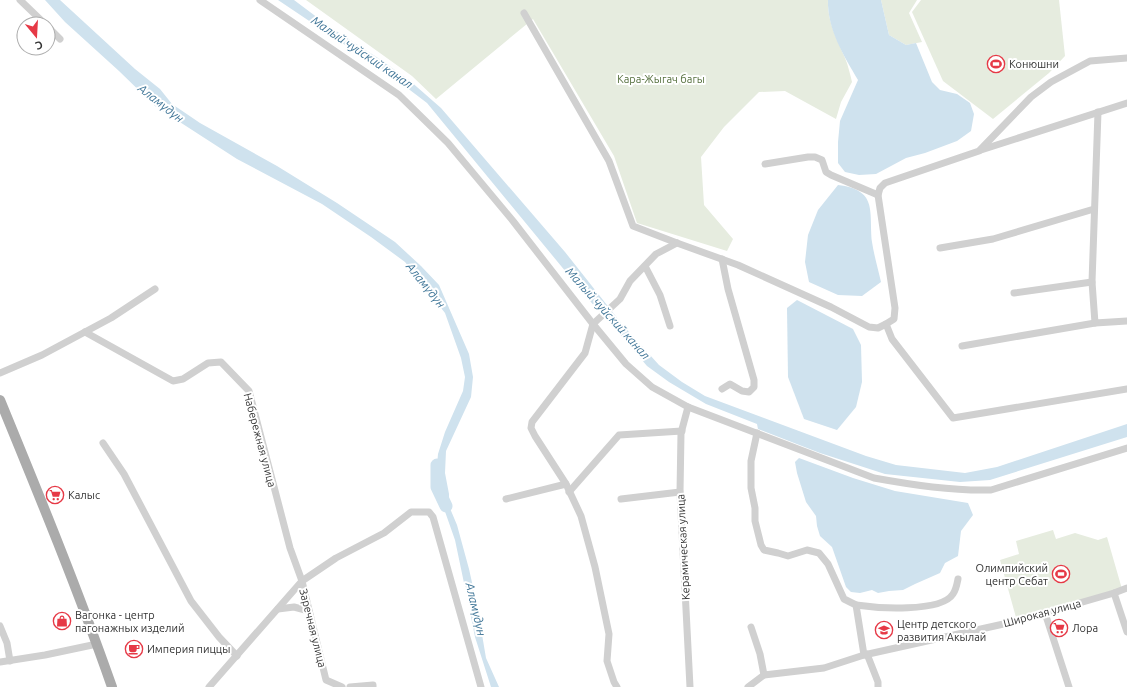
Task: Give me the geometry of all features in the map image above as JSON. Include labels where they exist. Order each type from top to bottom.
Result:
[{"type":"main road","points":[[0,400],[97,644],[112,687]]},
{"type":"street","points":[[20,0],[37,16]]},
{"type":"street","points":[[260,0],[399,95],[448,143],[508,215],[626,364],[652,387],[688,407],[874,478],[968,490],[991,490],[1127,448]]},
{"type":"street","points":[[524,13],[609,161],[634,226],[678,244],[738,265],[831,307],[869,327],[878,328],[894,319],[895,308],[878,195],[880,188],[885,183],[1127,103]]},
{"type":"street","points":[[56,34],[60,38]]},
{"type":"street","points":[[979,151],[1032,97],[1051,82],[1090,61],[1127,58]]},
{"type":"street","points":[[1095,323],[1092,282],[1098,112]]},
{"type":"street","points":[[765,164],[815,157],[822,160],[826,172],[878,195]]},
{"type":"street","points":[[940,248],[993,239],[1094,209]]},
{"type":"street","points":[[617,687],[607,661],[609,634],[595,567],[581,516],[566,484],[534,436],[531,428],[532,422],[585,353],[593,324],[620,299],[630,281],[656,254],[678,244]]},
{"type":"street","points":[[722,259],[728,289],[754,380],[754,387],[749,392],[742,391],[730,384],[722,389]]},
{"type":"street","points":[[644,266],[660,295],[670,326]]},
{"type":"street","points":[[1014,293],[1092,282]]},
{"type":"street","points":[[0,373],[42,355],[111,318],[155,289]]},
{"type":"street","points":[[962,346],[1095,323],[1127,321]]},
{"type":"street","points":[[886,324],[892,339],[953,418],[1127,389]]},
{"type":"street","name":"Набережная улица","points":[[85,332],[173,381],[183,379],[208,363],[221,362],[249,391],[290,548],[302,581]]},
{"type":"street","name":"Керамическая улица","points":[[688,407],[682,431],[680,492],[690,687]]},
{"type":"street","points":[[569,492],[619,435],[682,431]]},
{"type":"street","points":[[757,433],[751,461],[751,488],[756,508],[755,521],[761,545],[764,550],[778,552],[788,556],[807,550],[819,553],[828,564],[844,599],[856,605],[887,608],[920,607],[943,602],[953,595],[958,579]]},
{"type":"street","points":[[103,442],[124,474],[191,601],[219,637],[238,656]]},
{"type":"street","points":[[506,499],[566,484]]},
{"type":"street","points":[[621,499],[680,492]]},
{"type":"street","points":[[209,687],[238,656],[302,581],[336,558],[384,533],[411,512],[429,512],[433,516],[481,687]]},
{"type":"street","name":"Заречная улица","points":[[302,581],[326,680],[342,687]]},
{"type":"street","name":"Широкая улица","points":[[764,675],[824,668],[866,655],[1017,621],[1127,588]]},
{"type":"street","points":[[1114,593],[1127,632]]},
{"type":"street","points":[[856,605],[866,655],[878,682],[878,687]]},
{"type":"street","points":[[278,609],[294,607],[309,611]]},
{"type":"street","points":[[1045,613],[1069,687]]},
{"type":"street","points":[[0,626],[7,644],[10,661]]},
{"type":"street","points":[[748,687],[764,675],[760,654],[751,627]]},
{"type":"street","points":[[0,662],[45,655],[97,644]]},
{"type":"street","points":[[350,687],[373,685],[373,687]]},
{"type":"green space","name":"Кара-Жыгач багы","points":[[306,0],[828,0],[831,23],[846,61],[852,82],[841,102],[836,119],[785,91],[759,92],[724,127],[701,157],[704,205],[733,239],[727,251],[637,223],[614,156],[533,19],[436,99],[412,76]]},
{"type":"green space","points":[[881,0],[917,0],[909,13],[922,42],[906,45],[889,35]]},
{"type":"green space","name":"Конюшни","points":[[921,0],[1059,0],[1065,56],[1049,73],[993,119],[943,81],[912,12]]},
{"type":"green space","name":"Олимпийский центр Себат","points":[[1053,530],[1056,539],[1075,533],[1098,540],[1107,537],[1122,589],[1017,621],[1000,560],[1019,554],[1016,541]]},
{"type":"water","points":[[45,0],[60,0],[135,69],[160,89],[172,104],[200,123],[277,166],[337,203],[395,242],[439,285],[469,354],[473,377],[471,397],[446,451],[445,473],[449,494],[449,506],[457,525],[469,569],[486,658],[499,687],[491,687],[475,637],[470,612],[470,597],[464,583],[455,540],[442,503],[436,476],[438,454],[445,432],[463,391],[465,377],[461,358],[445,313],[405,262],[371,237],[322,204],[237,159],[155,106],[65,22]]},
{"type":"water","name":"Малый чуйский канал","points":[[278,0],[294,0],[330,27],[409,80],[441,108],[565,252],[622,324],[659,365],[682,382],[705,396],[866,456],[896,465],[965,473],[997,467],[1127,424],[1127,437],[990,480],[960,482],[885,474],[820,453],[758,429],[757,424],[706,404],[669,382],[647,366],[589,300],[427,103],[377,65]]},
{"type":"water","points":[[828,0],[881,0],[889,35],[906,45],[916,43],[932,82],[940,90],[957,94],[970,103],[974,114],[971,131],[957,141],[925,153],[906,158],[876,174],[859,175],[845,172],[838,163],[840,121],[858,80],[842,52],[833,32],[828,11]]},
{"type":"water","points":[[838,185],[860,192],[866,197],[869,204],[872,242],[881,282],[862,296],[838,295],[809,282],[805,262],[808,235],[818,210]]},
{"type":"water","points":[[797,300],[853,329],[861,345],[862,382],[856,407],[837,430],[804,419],[788,377],[787,308]]},
{"type":"water","points":[[799,458],[853,478],[895,491],[968,503],[973,515],[961,531],[958,556],[945,563],[940,573],[903,590],[878,593],[872,590],[860,593],[851,592],[846,587],[832,547],[820,536],[816,516],[806,502],[795,462]]},
{"type":"waterway","name":"Аламүдүн","points":[[437,465],[437,487],[446,506]]},
{"type":"place","name":"Конюшни","points":[[996,64]]},
{"type":"place","name":"Калыс","points":[[55,495]]},
{"type":"place","name":"Олимпийский центр Себат","points":[[1061,574]]},
{"type":"place","name":"Вагонка - центр пагонажных изделий","points":[[62,621]]},
{"type":"place","name":"Лора","points":[[1059,628]]},
{"type":"place","name":"Центр детского развития Акылай","points":[[884,630]]},
{"type":"place","name":"Империя пиццы","points":[[134,649]]}]
